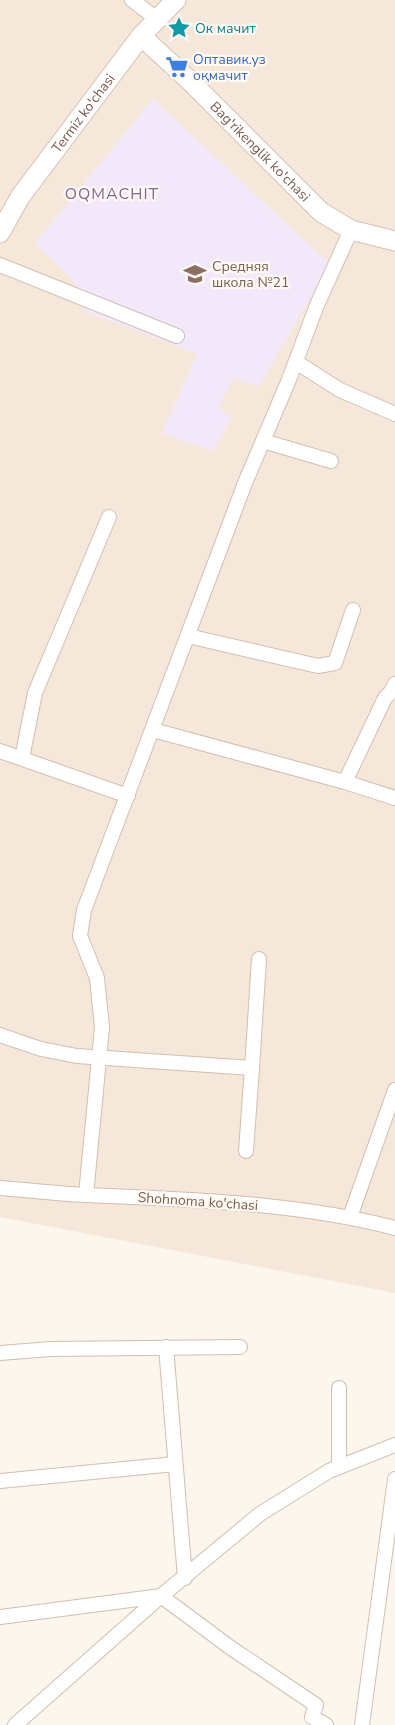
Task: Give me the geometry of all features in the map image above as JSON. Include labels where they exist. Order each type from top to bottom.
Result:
[{"type":"main road","name":"Termiz ko'chasi","points":[[0,233],[20,196],[141,36],[176,0]]},
{"type":"main road","name":"Bag'rikenglik ko'chasi","points":[[141,36],[189,80],[322,212],[351,230],[395,241]]},
{"type":"street","points":[[132,0],[156,19]]},
{"type":"street","points":[[86,1195],[102,1027],[97,978],[80,936],[84,910],[263,441],[296,362],[317,305],[351,230]]},
{"type":"street","points":[[0,266],[177,336]]},
{"type":"street","points":[[296,362],[340,390],[395,414]]},
{"type":"street","points":[[263,441],[331,461]]},
{"type":"street","points":[[22,758],[35,693],[109,517]]},
{"type":"street","points":[[188,636],[318,666],[327,666],[335,664],[353,610]]},
{"type":"street","points":[[345,782],[385,698],[395,684]]},
{"type":"street","points":[[152,730],[345,782],[395,798]]},
{"type":"street","points":[[0,751],[128,796]]},
{"type":"street","points":[[246,1151],[259,960]]},
{"type":"street","points":[[0,1035],[41,1049],[100,1059],[105,1057],[252,1068]]},
{"type":"street","points":[[350,1217],[395,1090]]},
{"type":"street","name":"Shohnoma ko'chasi","points":[[0,1188],[86,1195],[244,1202],[350,1217],[395,1228]]},
{"type":"street","points":[[0,1353],[51,1349],[240,1347]]},
{"type":"street","points":[[166,1348],[185,1578]]},
{"type":"street","points":[[339,1388],[339,1467]]},
{"type":"street","points":[[15,1725],[161,1596],[260,1514],[339,1467],[395,1445]]},
{"type":"street","points":[[0,1481],[175,1464]]},
{"type":"street","points":[[362,1725],[395,1479]]},
{"type":"street","points":[[0,1617],[161,1596],[231,1648],[316,1705],[310,1721],[326,1725]]},
{"type":"shaded area","name":"OQMACHIT","points":[[0,0],[395,0],[395,1293],[0,1217]]},
{"type":"shaded area","name":"Средняя школа №21","points":[[153,99],[330,264],[259,386],[233,379],[219,407],[231,418],[213,451],[162,433],[197,354],[84,311],[75,283],[35,243]]},
{"type":"place","name":"Ок мачит","points":[[179,28]]},
{"type":"place","name":"Оптавик.уз оқмачит","points":[[177,67]]},
{"type":"place","name":"Средняя школа №21","points":[[195,274]]},
{"type":"district","name":"OQMACHIT","points":[[112,193]]}]
